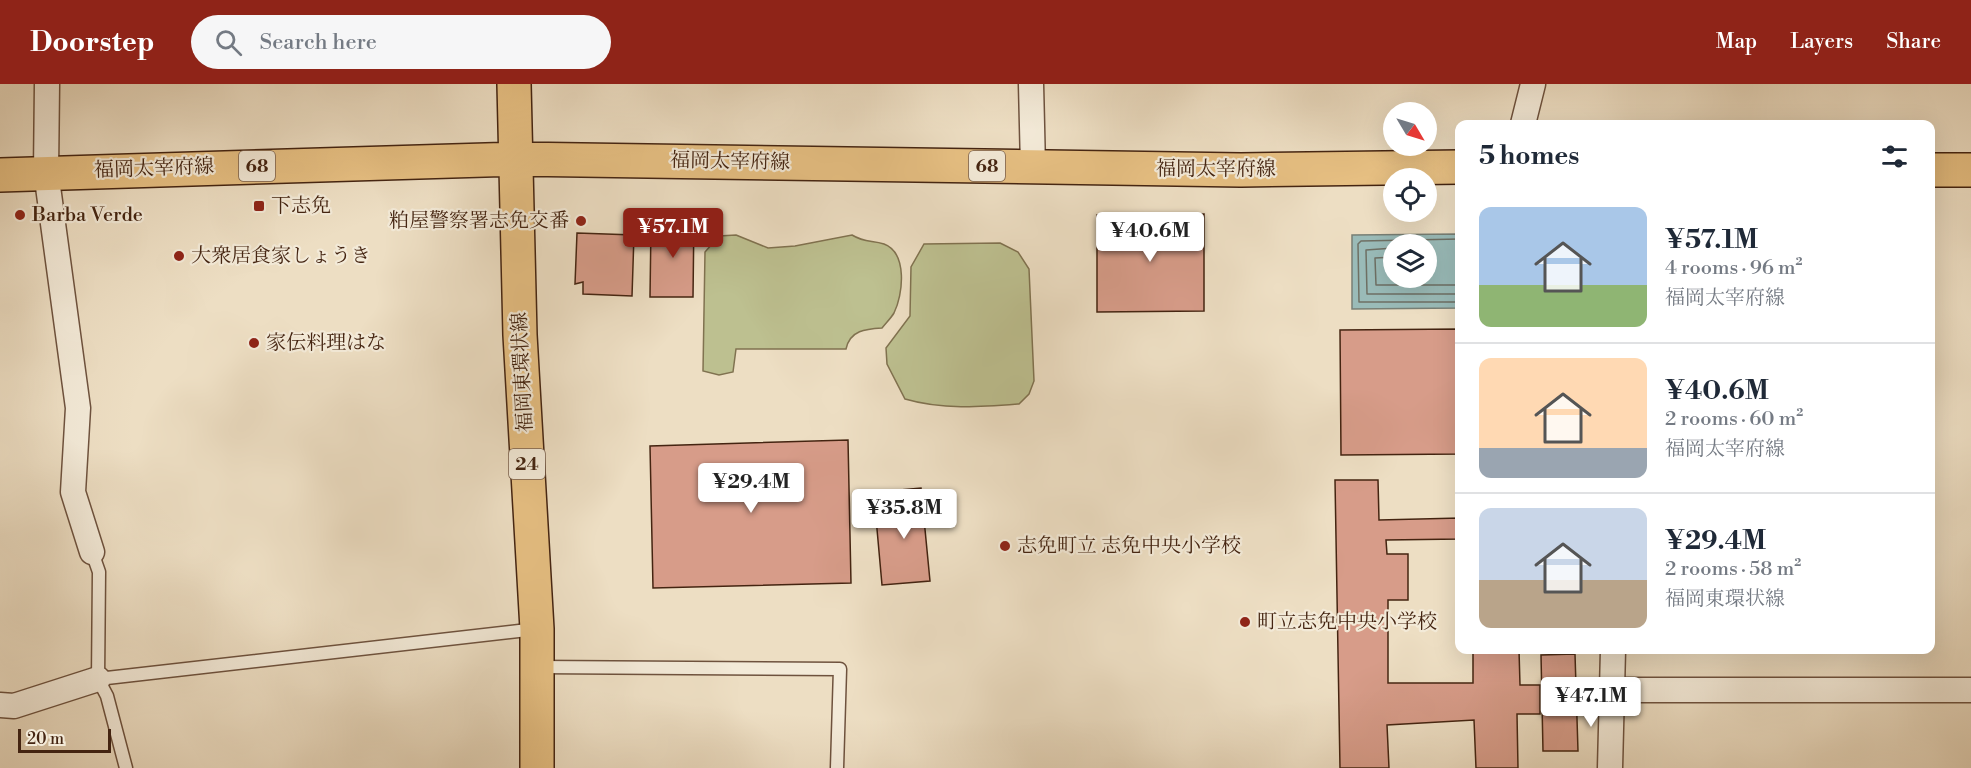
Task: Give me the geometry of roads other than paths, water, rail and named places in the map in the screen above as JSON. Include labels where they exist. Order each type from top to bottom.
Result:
[{"type":"main road","name":"福岡東環状線","points":[[514,84],[520,335],[537,629],[537,768]]},
{"type":"main road","name":"福岡太宰府線","points":[[0,175],[515,159],[1240,170],[1455,167]]},
{"type":"main road","points":[[1935,170],[1971,170]]},
{"type":"street","points":[[47,84],[46,172],[78,408],[73,492],[92,552]]},
{"type":"street","points":[[1031,84],[1033,167]]},
{"type":"street","points":[[1524,120],[1533,84]]},
{"type":"street","points":[[1610,768],[1613,654]]},
{"type":"street","points":[[0,705],[14,706],[98,679]]},
{"type":"street","points":[[1613,690],[1971,690]]},
{"type":"lane","points":[[92,552],[99,572],[98,679],[107,696],[126,768]]},
{"type":"lane","points":[[98,679],[537,629]]},
{"type":"lane","points":[[537,667],[840,669],[837,768]]},
{"type":"water","points":[[1437,234],[1455,234],[1455,308],[1352,309],[1352,235],[1383,235],[1383,288],[1437,288]]},
{"type":"place","name":"下志免","points":[[259,206]]},
{"type":"place","name":"Barba Verde","points":[[20,215]]},
{"type":"place","name":"粕屋警察署志免交番","points":[[581,221]]},
{"type":"place","name":"大衆居食家しょうき","points":[[179,256]]},
{"type":"place","name":"家伝料理はな","points":[[254,343]]},
{"type":"place","name":"志免町立 志免中央小学校","points":[[1005,546]]},
{"type":"place","name":"町立志免中央小学校","points":[[1245,622]]}]
